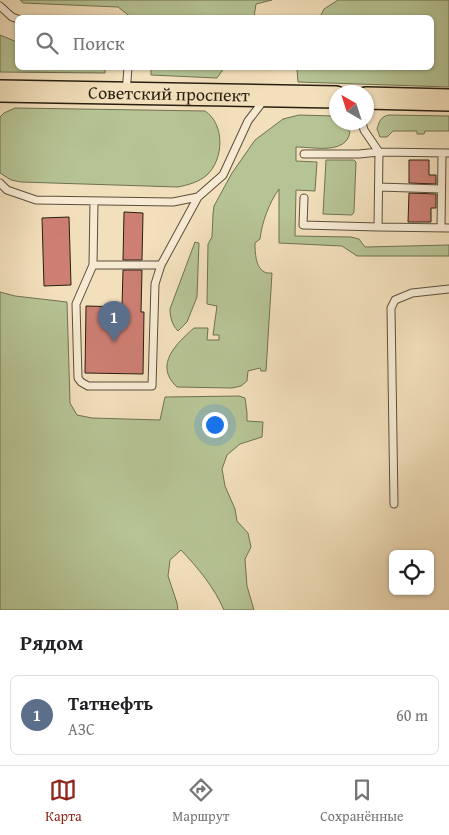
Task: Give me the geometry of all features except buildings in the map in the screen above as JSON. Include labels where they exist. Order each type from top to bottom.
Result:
[{"type":"main road","name":"Советский проспект","points":[[0,91],[329,97]]},
{"type":"main road","points":[[374,98],[449,100]]},
{"type":"lane","points":[[0,6],[15,18]]},
{"type":"lane","points":[[126,93],[128,70]]},
{"type":"lane","points":[[94,201],[93,265],[76,304],[78,378],[88,386],[152,386],[155,284],[161,265],[198,197],[223,175],[248,121],[267,95]]},
{"type":"lane","points":[[364,130],[379,152],[378,227]]},
{"type":"lane","points":[[304,154],[445,153],[441,189],[441,228]]},
{"type":"lane","points":[[0,183],[7,190],[36,200],[173,202],[198,197]]},
{"type":"lane","points":[[378,187],[441,189]]},
{"type":"lane","points":[[304,198],[303,225],[449,228]]},
{"type":"lane","points":[[93,265],[161,265]]},
{"type":"lane","points":[[394,504],[391,308],[395,300],[412,293],[449,289]]},
{"type":"green space","points":[[20,0],[272,0],[256,4],[254,15],[128,15],[118,7],[23,3]]},
{"type":"green space","points":[[338,0],[449,0],[449,87],[298,82],[297,70],[434,70],[434,15],[321,15],[324,9]]},
{"type":"green space","points":[[0,35],[15,41],[15,70],[105,70],[105,73],[0,72]]},
{"type":"green space","points":[[151,70],[223,70],[217,78],[151,75]]},
{"type":"green space","points":[[15,108],[205,111],[212,117],[219,133],[220,142],[217,160],[213,168],[200,180],[178,187],[21,182],[11,180],[0,173],[0,117]]},
{"type":"green space","points":[[299,115],[329,116],[329,130],[348,130],[350,132],[347,139],[336,147],[296,147],[296,161],[317,162],[315,191],[296,190],[295,236],[351,237],[359,239],[365,247],[449,245],[449,256],[357,256],[342,246],[279,243],[279,189],[266,213],[260,239],[255,243],[256,258],[260,268],[267,273],[272,273],[266,371],[261,371],[260,368],[248,371],[247,381],[241,386],[232,388],[177,387],[170,379],[167,363],[170,355],[181,340],[194,328],[208,328],[207,340],[219,340],[219,335],[213,335],[217,306],[207,304],[208,244],[212,237],[214,206],[232,173],[255,140],[283,119]]},
{"type":"green space","points":[[389,115],[449,116],[449,131],[425,131],[424,134],[417,134],[417,131],[393,131],[387,137],[380,137],[377,129],[379,124],[382,118]]},
{"type":"green space","points":[[326,160],[354,160],[356,162],[354,212],[352,215],[323,214]]},
{"type":"green space","points":[[195,242],[199,243],[197,297],[187,322],[178,331],[172,321],[170,309]]},
{"type":"green space","points":[[0,292],[15,296],[67,302],[70,403],[77,415],[92,418],[160,420],[165,397],[239,396],[245,398],[247,421],[263,422],[262,437],[240,444],[227,455],[222,469],[225,486],[235,509],[237,521],[248,533],[251,547],[245,559],[247,586],[254,610],[224,610],[205,578],[181,550],[170,560],[168,576],[178,610],[0,610]]},
{"type":"place","name":"Татнефть","points":[[114,342]]}]
